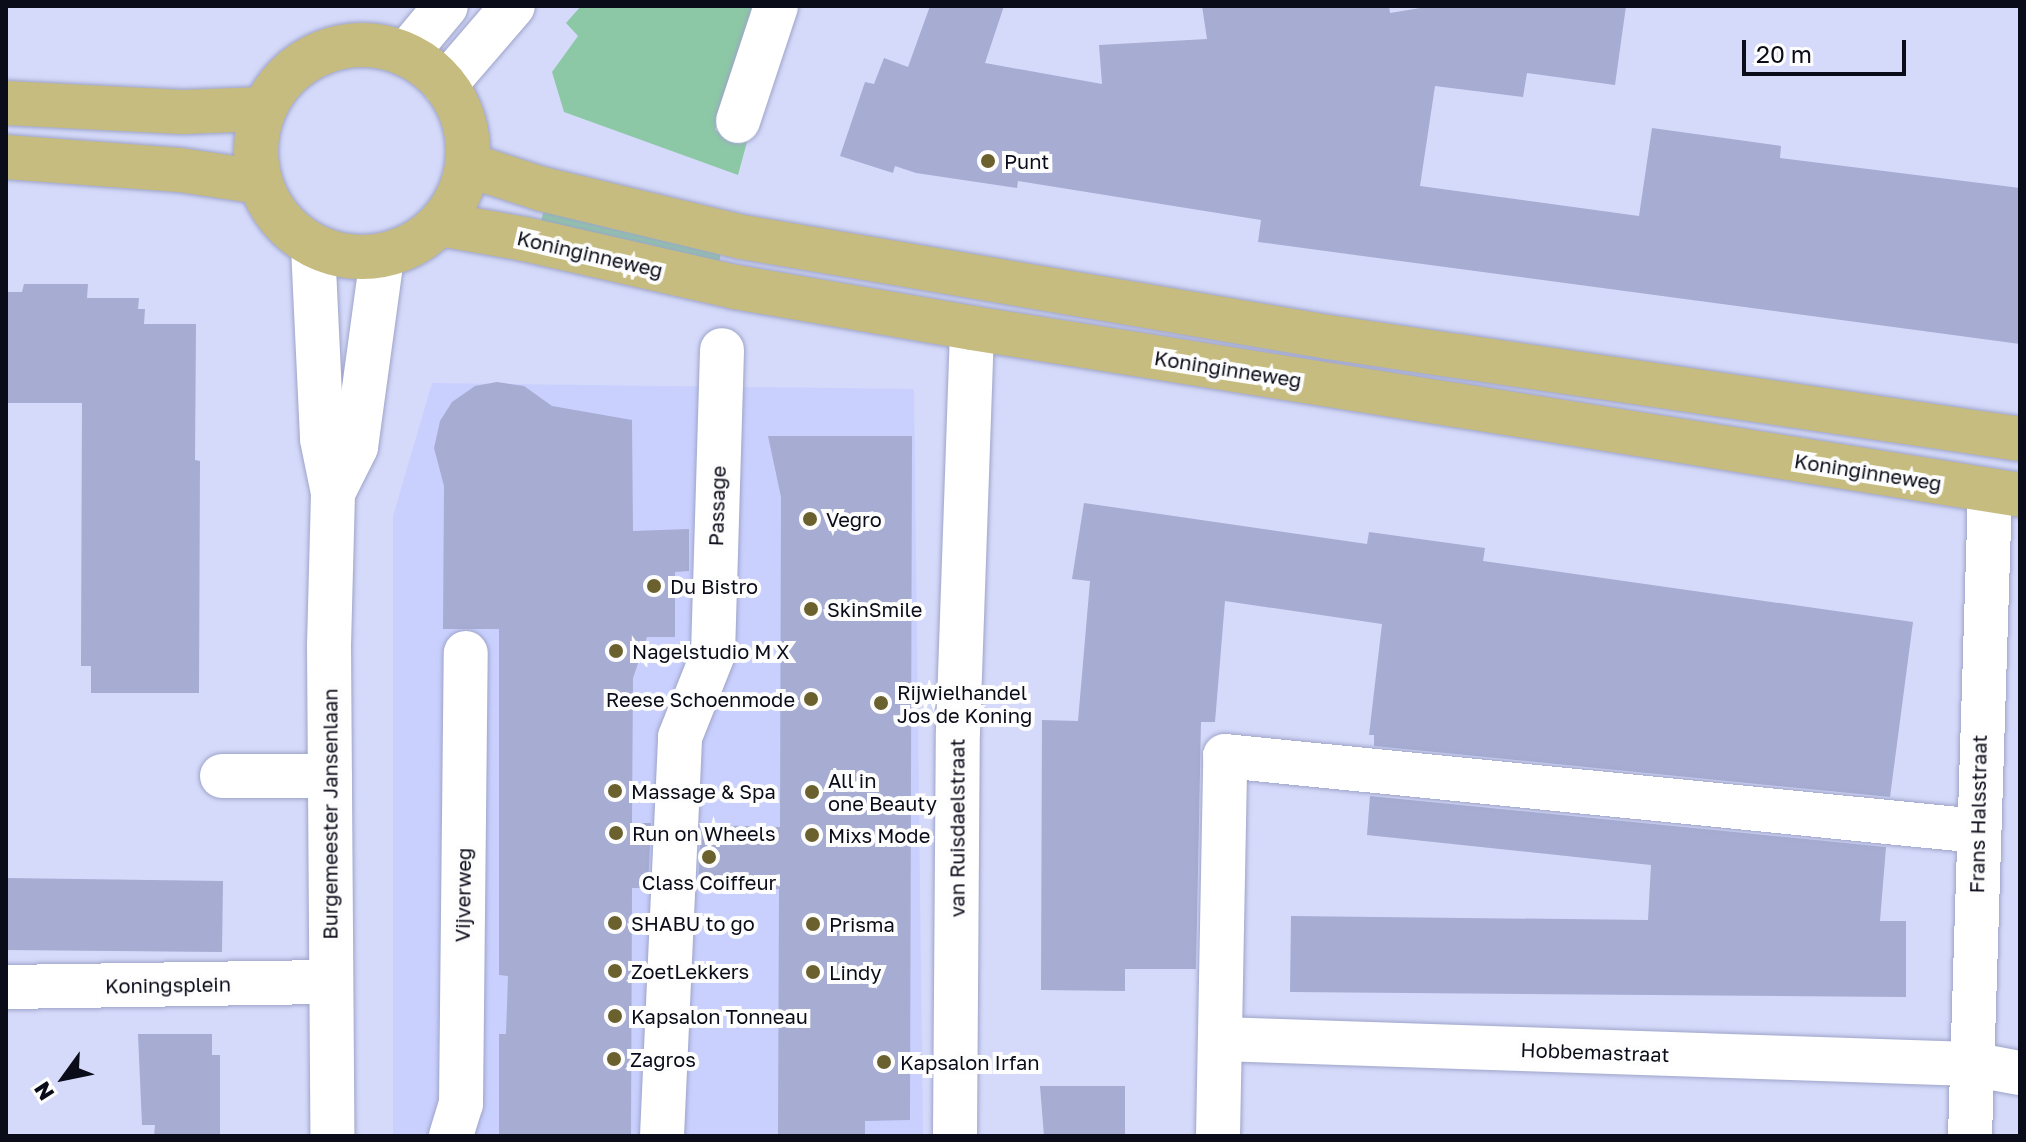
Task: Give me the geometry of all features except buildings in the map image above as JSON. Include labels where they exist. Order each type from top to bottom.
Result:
[{"type":"main road","points":[[370,45],[406,54],[427,67],[445,85],[464,123],[468,165],[458,197],[440,224],[413,245],[382,256],[347,257],[313,247],[280,220],[260,182],[255,145],[263,109],[284,77],[298,65],[332,48],[370,45]]},
{"type":"main road","points":[[6,103],[183,112],[263,109]]},
{"type":"main road","points":[[6,157],[180,170],[260,182]]},
{"type":"main road","points":[[468,165],[542,189],[742,237],[1328,337],[2020,439]]},
{"type":"main road","name":"Koninginneweg","points":[[440,224],[524,239],[735,287],[972,328],[2005,493]]},
{"type":"street","points":[[406,54],[446,6]]},
{"type":"street","points":[[445,85],[513,6]]},
{"type":"street","points":[[738,121],[776,6]]},
{"type":"street","name":"Burgemeester Jansenlaan","points":[[313,247],[322,439],[333,493],[330,776],[332,1136]]},
{"type":"street","name":"Burgemeester Jansenlaan","points":[[333,493],[356,447],[382,256]]},
{"type":"street","name":"van Ruisdaelstraat","points":[[955,1136],[958,732],[972,328]]},
{"type":"street","name":"Passage","points":[[662,1136],[680,737],[713,654],[722,350]]},
{"type":"street","name":"Frans Halsstraat","points":[[1970,1136],[1978,831],[2005,493]]},
{"type":"street","name":"Vijverweg","points":[[451,1136],[461,1104],[466,653]]},
{"type":"street","points":[[1218,1136],[1225,756],[1978,831]]},
{"type":"street","points":[[222,776],[330,776]]},
{"type":"street","name":"Koningsplein","points":[[6,987],[331,982]]},
{"type":"street","name":"Hobbemastraat","points":[[1220,1039],[1971,1064],[2020,1073]]},
{"type":"shaded area","points":[[432,383],[914,389],[923,1136],[393,1136],[393,516]]},
{"type":"green space","points":[[581,6],[757,6],[715,130],[747,142],[738,175],[564,112],[552,72],[578,36],[566,23]]},
{"type":"green space","points":[[546,203],[722,246],[718,269],[540,224]]},
{"type":"place","name":"Punt","points":[[988,161]]},
{"type":"place","name":"Vegro","points":[[810,519]]},
{"type":"place","name":"Du Bistro","points":[[654,586]]},
{"type":"place","name":"SkinSmile","points":[[811,609]]},
{"type":"place","name":"Nagelstudio M X","points":[[616,651]]},
{"type":"place","name":"Reese Schoenmode","points":[[811,699]]},
{"type":"place","name":"Rijwielhandel Jos de Koning","points":[[881,703]]},
{"type":"place","name":"Massage & Spa","points":[[615,791]]},
{"type":"place","name":"All in one Beauty","points":[[812,792]]},
{"type":"place","name":"Run on Wheels","points":[[616,833]]},
{"type":"place","name":"Mixs Mode","points":[[812,835]]},
{"type":"place","name":"Class Coiffeur","points":[[709,857]]},
{"type":"place","name":"SHABU to go","points":[[615,923]]},
{"type":"place","name":"Prisma","points":[[813,924]]},
{"type":"place","name":"ZoetLekkers","points":[[615,971]]},
{"type":"place","name":"Lindy","points":[[813,972]]},
{"type":"place","name":"Kapsalon Tonneau","points":[[615,1016]]},
{"type":"place","name":"Zagros","points":[[614,1059]]},
{"type":"place","name":"Kapsalon Irfan","points":[[884,1062]]}]
